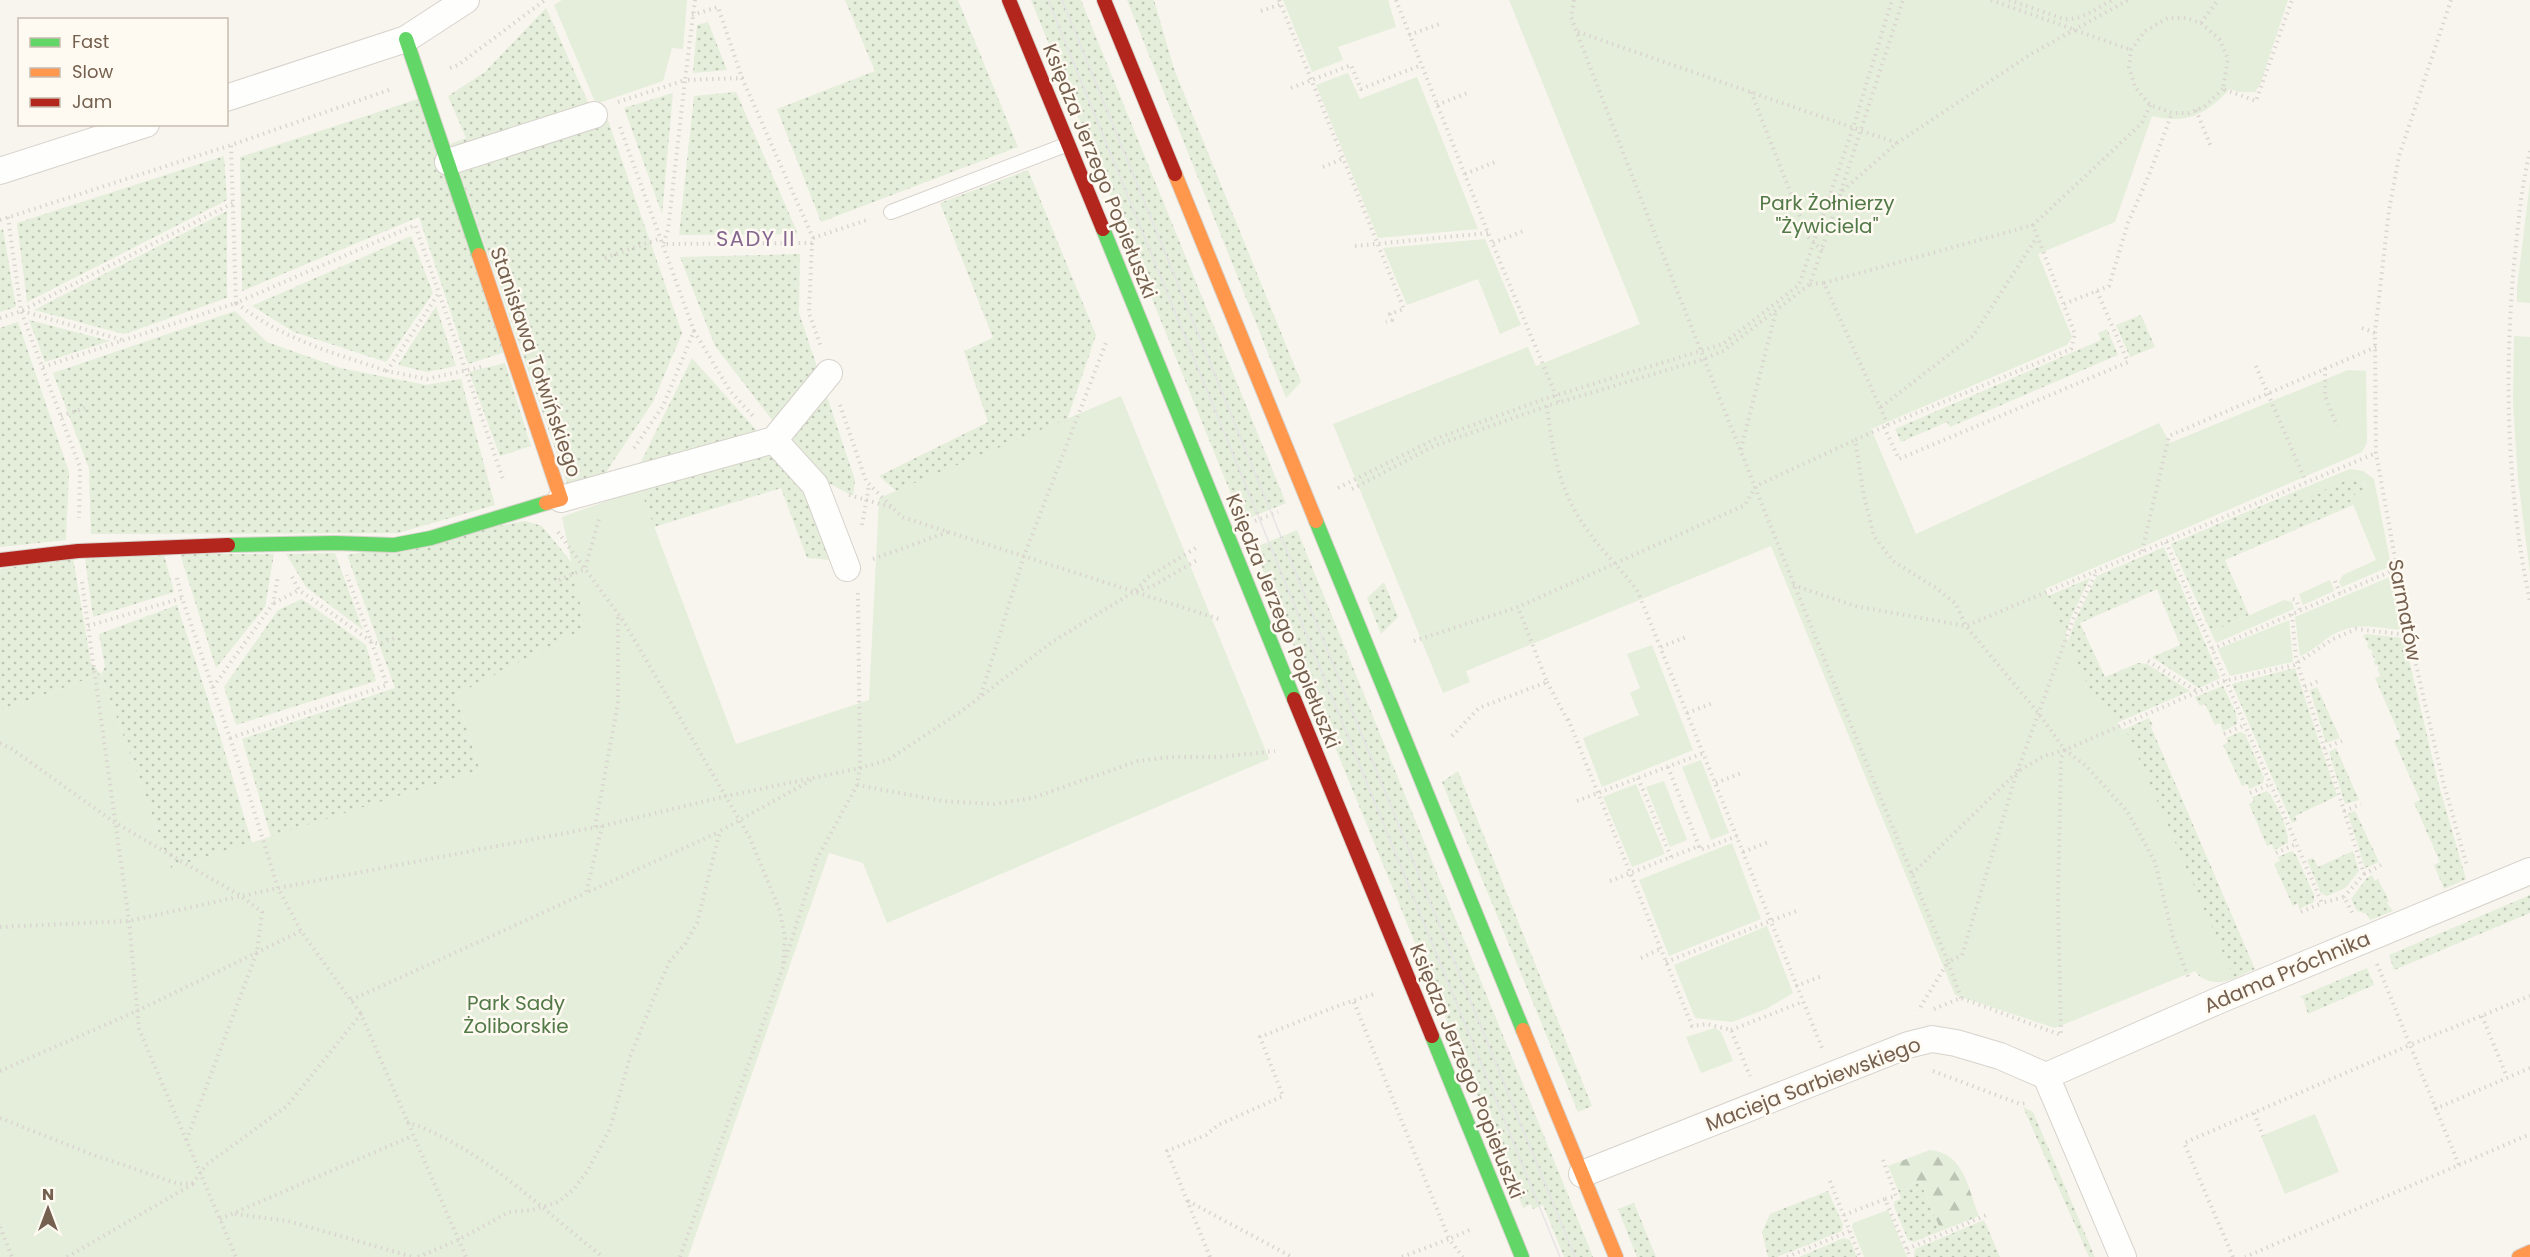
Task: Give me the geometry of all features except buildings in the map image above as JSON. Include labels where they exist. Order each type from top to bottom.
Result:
[{"type":"main road","name":"Księdza Jerzego Popiełuszki","points":[[1009,0],[1522,1257]]},
{"type":"main road","points":[[1104,0],[1616,1257]]},
{"type":"main road","name":"Stanisława Tołwińskiego","points":[[0,560],[78,551],[168,546],[281,549],[335,543],[394,544],[430,538],[561,500],[406,39]]},
{"type":"main road","points":[[2519,1257],[2530,1252]]},
{"type":"street","points":[[228,98],[406,39],[465,0]]},
{"type":"street","points":[[1112,0],[1118,36]]},
{"type":"street","points":[[448,162],[602,110]]},
{"type":"street","points":[[0,171],[140,126]]},
{"type":"street","points":[[561,500],[774,440],[829,373]]},
{"type":"street","points":[[774,440],[815,485],[846,568]]},
{"type":"street","name":"Adama Próchnika","points":[[2046,1076],[2530,871]]},
{"type":"street","name":"Macieja Sarbiewskiego","points":[[1582,1174],[1908,1045],[1932,1039],[2000,1056],[2046,1076]]},
{"type":"street","points":[[2046,1076],[2123,1257]]},
{"type":"lane","points":[[891,212],[1068,144]]},
{"type":"path","points":[[0,220],[231,145],[458,65],[545,0]]},
{"type":"path","points":[[663,244],[668,230],[692,15],[696,0]]},
{"type":"path","points":[[714,0],[742,78],[812,240],[809,313],[866,481],[902,517],[1222,620]]},
{"type":"path","points":[[1396,0],[1492,243],[1559,403]]},
{"type":"path","points":[[1574,0],[1571,17],[1793,585],[1961,998]]},
{"type":"path","points":[[1332,490],[1358,480],[1435,439],[1556,395],[1723,344],[1799,285],[1853,128],[1892,0]]},
{"type":"path","points":[[1352,489],[1434,446],[1547,406],[1704,359],[1723,351],[1810,284],[1823,251],[1902,0]]},
{"type":"path","points":[[1991,0],[2131,51]]},
{"type":"path","points":[[2009,0],[2073,20],[2083,17],[2112,0]]},
{"type":"path","points":[[1841,192],[1897,143],[2031,54],[2128,0]]},
{"type":"path","points":[[2201,23],[2218,0]]},
{"type":"path","points":[[2223,88],[2256,101],[2292,0]]},
{"type":"path","name":"Sarmatów","points":[[2451,0],[2399,156],[2389,210],[2375,333],[2376,453],[2409,635],[2447,799],[2468,871]]},
{"type":"path","points":[[1260,11],[1280,2],[1404,309],[1389,314],[1392,320],[1386,322]]},
{"type":"path","points":[[692,15],[718,7]]},
{"type":"path","points":[[2168,18],[2186,18],[2201,23],[2220,40],[2228,59],[2223,88],[2204,107],[2189,113],[2172,113],[2150,105],[2134,87],[2129,67],[2131,51],[2145,31],[2168,18]]},
{"type":"path","points":[[1409,35],[1440,24]]},
{"type":"path","points":[[1577,32],[1897,143]]},
{"type":"path","points":[[1292,88],[1351,65],[1360,88],[1421,65]]},
{"type":"path","points":[[602,110],[685,80],[742,78]]},
{"type":"path","points":[[1751,92],[1808,237],[1823,251]]},
{"type":"path","points":[[1437,105],[1467,93]]},
{"type":"path","points":[[1810,284],[1824,283],[2033,225],[2142,123],[2150,105]]},
{"type":"path","points":[[2196,110],[2211,147]]},
{"type":"path","points":[[2064,304],[2109,286],[2128,223],[2149,176],[2172,113]]},
{"type":"path","points":[[620,126],[694,331],[730,391],[774,440]]},
{"type":"path","points":[[231,145],[236,303]]},
{"type":"path","points":[[2530,151],[2519,216],[2509,318],[2508,369],[2512,478],[2530,602]]},
{"type":"path","points":[[1323,167],[1342,159]]},
{"type":"path","points":[[1465,174],[1495,162]]},
{"type":"path","points":[[0,318],[21,311],[233,203]]},
{"type":"path","points":[[663,244],[812,240],[891,212]]},
{"type":"path","points":[[8,217],[21,311],[80,467],[78,551],[129,921],[139,1029],[236,1257]]},
{"type":"path","points":[[43,367],[236,303],[415,225],[514,512],[544,513],[618,615],[727,796],[738,821],[750,838],[780,911],[785,938],[783,967]]},
{"type":"path","points":[[1414,640],[1518,607],[1614,565],[1745,505],[1756,486],[1886,426],[2071,349],[2075,334],[2033,225]]},
{"type":"path","points":[[1492,243],[1523,231]]},
{"type":"path","points":[[1355,246],[1488,233]]},
{"type":"path","points":[[1881,407],[1973,336],[2037,237]]},
{"type":"path","points":[[605,258],[661,238]]},
{"type":"path","points":[[1824,283],[1881,407],[1899,459],[2128,362],[2097,291]]},
{"type":"path","points":[[387,371],[439,293]]},
{"type":"path","points":[[236,303],[262,322],[305,343],[387,371],[427,379],[465,371]]},
{"type":"path","points":[[1741,451],[1776,310]]},
{"type":"path","points":[[21,311],[123,340]]},
{"type":"path","points":[[2362,328],[2375,333]]},
{"type":"path","points":[[585,569],[609,485],[663,406],[694,331]]},
{"type":"path","points":[[980,697],[1024,556],[1107,340]]},
{"type":"path","points":[[2142,552],[2169,436],[2376,346]]},
{"type":"path","points":[[2256,366],[2306,482]]},
{"type":"path","points":[[2325,368],[2325,396],[2337,426]]},
{"type":"path","points":[[1547,406],[1554,457],[1566,494],[1587,530],[1614,565],[1628,577],[1638,592],[1824,1054]]},
{"type":"path","points":[[61,416],[85,408]]},
{"type":"path","points":[[1855,440],[1864,496],[1874,536],[1893,561],[1936,588],[1956,604],[1966,626],[2040,715],[2065,750],[2086,766],[2127,811],[2155,862],[2173,937],[2190,979],[2180,984]]},
{"type":"path","points":[[1793,585],[1855,606],[1966,626],[2376,453]]},
{"type":"path","points":[[815,485],[894,508]]},
{"type":"path","points":[[1251,522],[1281,511]]},
{"type":"path","points":[[680,1257],[783,967],[817,859],[857,785],[860,768],[858,593],[846,568],[948,532]]},
{"type":"path","points":[[0,927],[129,921],[278,888],[602,826],[888,760],[980,697],[1052,642],[1135,591],[1148,577],[1208,540]]},
{"type":"path","points":[[2166,542],[2322,903]]},
{"type":"path","points":[[230,738],[387,684],[335,543]]},
{"type":"path","points":[[281,549],[299,590],[372,642],[379,644],[397,637]]},
{"type":"path","points":[[213,687],[273,603],[281,549]]},
{"type":"path","points":[[1135,591],[1153,586],[1197,560]]},
{"type":"path","points":[[559,580],[585,569]]},
{"type":"path","points":[[2212,649],[2396,569]]},
{"type":"path","points":[[1914,1017],[1948,962],[1962,955],[2017,772],[2040,715],[2073,619],[2097,571]]},
{"type":"path","points":[[2335,581],[2340,593]]},
{"type":"path","points":[[273,603],[299,590]]},
{"type":"path","points":[[88,626],[182,598],[278,888],[301,931],[361,1014],[466,1257]]},
{"type":"path","points":[[2293,599],[2296,600],[2300,610]]},
{"type":"path","points":[[1518,607],[1547,682],[1573,730]]},
{"type":"path","points":[[2292,614],[2297,663],[2364,874]]},
{"type":"path","points":[[595,827],[618,703],[618,615]]},
{"type":"path","points":[[1912,874],[2017,772],[2044,756],[2065,750],[2226,681],[2297,663],[2333,639],[2356,629],[2409,635]]},
{"type":"path","points":[[1661,647],[1686,637]]},
{"type":"path","points":[[2148,661],[2199,692]]},
{"type":"path","points":[[2305,687],[2320,680]]},
{"type":"path","points":[[1452,736],[1479,708],[1547,682]]},
{"type":"path","points":[[1687,713],[1713,703]]},
{"type":"path","points":[[1568,719],[1692,1026],[1707,1023],[1731,1030],[1802,1002]]},
{"type":"path","points":[[2224,734],[2246,725]]},
{"type":"path","points":[[2324,748],[2342,741]]},
{"type":"path","points":[[0,743],[12,749],[114,822],[241,896],[262,912],[257,952],[186,1142]]},
{"type":"path","points":[[2065,750],[2061,758],[2058,900],[2061,1035],[2073,1064]]},
{"type":"path","points":[[857,785],[942,801],[994,804],[1032,798],[1138,761],[1171,757],[1220,757],[1275,751]]},
{"type":"path","points":[[1577,801],[1704,753]]},
{"type":"path","points":[[1668,767],[1700,850],[1737,836]]},
{"type":"path","points":[[1716,783],[1741,773]]},
{"type":"path","points":[[351,1000],[720,831],[818,776]]},
{"type":"path","points":[[1638,778],[1671,857]]},
{"type":"path","points":[[2250,793],[2271,784]]},
{"type":"path","points":[[2344,811],[2361,804]]},
{"type":"path","points":[[586,893],[602,826]]},
{"type":"path","points":[[418,1257],[458,1240],[508,1212],[558,1202],[574,1189],[588,1170],[610,1129],[630,1057],[657,990],[670,961],[685,944],[697,923],[720,831]]},
{"type":"path","points":[[1743,852],[1768,842]]},
{"type":"path","points":[[2276,854],[2296,844]]},
{"type":"path","points":[[1610,881],[1698,846]]},
{"type":"path","points":[[2301,912],[2344,897],[2364,874],[2381,865]]},
{"type":"path","points":[[2344,897],[2351,913],[2358,918]]},
{"type":"path","points":[[1666,962],[1796,911]]},
{"type":"path","points":[[0,1071],[137,1011],[301,931]]},
{"type":"path","points":[[1641,958],[1660,949]]},
{"type":"path","points":[[2376,961],[2459,1165]]},
{"type":"path","points":[[1796,986],[1822,976]]},
{"type":"path","points":[[1210,1257],[1167,1151],[1206,1135],[1218,1125],[1283,1096],[1260,1037],[1377,993]]},
{"type":"path","points":[[2234,1257],[2184,1143],[2410,1045],[2530,996]]},
{"type":"path","points":[[1354,1002],[1449,1239],[1463,1257]]},
{"type":"path","points":[[67,1257],[193,1183],[206,1165],[287,1106],[361,1014]]},
{"type":"path","points":[[2482,1016],[2507,1077]]},
{"type":"path","points":[[1731,1030],[1752,1083]]},
{"type":"path","points":[[2061,1035],[2072,1031]]},
{"type":"path","points":[[1929,1063],[1933,1071],[2020,1104],[2026,1103],[2035,1108],[2043,1124],[2062,1115]]},
{"type":"path","points":[[2435,1109],[2530,1068]]},
{"type":"path","points":[[2254,1113],[2263,1136]]},
{"type":"path","points":[[0,1118],[91,1154],[179,1184],[193,1183]]},
{"type":"path","points":[[406,1122],[428,1129],[464,1148],[603,1257]]},
{"type":"path","points":[[2245,1257],[2530,1134]]},
{"type":"path","points":[[220,1219],[412,1136]]},
{"type":"path","points":[[1844,1215],[1896,1196],[1883,1160]]},
{"type":"path","points":[[1830,1181],[1860,1257]]},
{"type":"path","points":[[1885,1199],[1910,1257]]},
{"type":"path","points":[[1187,1201],[1292,1257]]},
{"type":"path","points":[[235,1213],[288,1221],[413,1257]]},
{"type":"path","points":[[1907,1249],[1989,1215]]},
{"type":"path","points":[[0,1227],[12,1257]]},
{"type":"path","points":[[1402,1257],[1472,1230]]},
{"type":"path","points":[[1787,1257],[1850,1231]]},
{"type":"green space","points":[[562,0],[687,0],[683,49],[672,48],[663,81],[596,104],[554,5]]},
{"type":"green space","points":[[845,0],[958,0],[1018,147],[821,222],[777,109],[875,71]]},
{"type":"green space","points":[[1031,0],[1081,0],[1286,503],[1242,521]]},
{"type":"green space","points":[[1127,0],[1154,0],[1174,69],[1301,382],[1286,398]]},
{"type":"green space","points":[[1283,0],[1388,0],[1396,27],[1338,47],[1343,60],[1312,72]]},
{"type":"green space","name":"Park Żołnierzy \"Żywiciela\"","points":[[1509,0],[2288,0],[2260,85],[2255,92],[2239,92],[2230,89],[2204,111],[2186,118],[2152,116],[2115,222],[2038,254],[2072,337],[2067,345],[1871,429],[1916,534],[2159,423],[2170,443],[2348,370],[2366,371],[2367,443],[2362,452],[2045,589],[2094,699],[2129,736],[2234,978],[2223,982],[2213,982],[2195,971],[2055,1028],[1955,995],[1771,546],[1466,671],[1470,682],[1443,693],[1333,424],[1528,347],[1536,366],[1640,324]]},
{"type":"green space","points":[[546,8],[592,111],[604,109],[682,333],[653,402],[602,478],[568,486],[450,144],[466,138],[448,96],[485,72]]},
{"type":"green space","points":[[708,22],[727,70],[693,73],[697,25]]},
{"type":"green space","points":[[1348,73],[1360,99],[1417,77],[1478,229],[1378,238],[1316,85]]},
{"type":"green space","points":[[736,92],[798,234],[679,235],[694,96]]},
{"type":"green space","points":[[673,93],[662,214],[624,108]]},
{"type":"green space","points":[[418,99],[505,352],[468,364],[419,217],[242,291],[240,157]]},
{"type":"green space","points":[[224,156],[227,200],[27,302],[17,223]]},
{"type":"green space","points":[[1028,170],[1096,335],[1067,420],[896,491],[879,476],[988,422],[964,351],[993,338],[940,203]]},
{"type":"green space","points":[[2530,182],[2530,303],[2517,302],[2517,288]]},
{"type":"green space","points":[[227,211],[227,298],[124,334],[34,310]]},
{"type":"green space","points":[[3,229],[16,307],[0,312],[0,230]]},
{"type":"green space","points":[[411,236],[433,293],[386,362],[294,332],[252,306]]},
{"type":"green space","points":[[1485,239],[1521,325],[1500,334],[1478,279],[1407,305],[1383,248]]},
{"type":"green space","points":[[800,254],[799,313],[855,480],[853,496],[821,479],[715,346],[680,257]]},
{"type":"green space","points":[[436,306],[456,366],[427,372],[398,365]]},
{"type":"green space","points":[[235,311],[267,342],[340,368],[426,385],[461,379],[495,505],[398,533],[91,534],[89,469],[53,373]]},
{"type":"green space","points":[[2141,315],[2155,347],[2130,357],[2116,325]]},
{"type":"green space","points":[[29,320],[110,341],[45,362]]},
{"type":"green space","points":[[18,322],[69,472],[66,540],[0,547],[0,328]]},
{"type":"green space","points":[[2107,329],[2118,355],[1950,427],[1947,422],[1901,442],[1895,429],[2101,340],[2098,333]]},
{"type":"green space","points":[[2514,336],[2530,337],[2530,573],[2518,479],[2513,403]]},
{"type":"green space","points":[[692,358],[806,486],[832,560],[807,558],[781,488],[654,527],[640,489],[621,496],[624,480],[641,462]]},
{"type":"green space","points":[[505,363],[531,446],[500,456],[469,372]]},
{"type":"green space","name":"Park Sady Żoliborskie","points":[[1121,396],[1269,759],[887,923],[863,863],[829,853],[688,1257],[0,1257],[0,711],[101,674],[171,868],[480,770],[456,695],[585,628],[562,517],[640,489],[736,744],[869,700],[879,498]]},
{"type":"green space","points":[[2350,469],[2363,471],[2374,479],[2391,566],[2342,587],[2339,582],[2343,575],[2376,560],[2350,497],[2367,489],[2364,483],[2353,477],[2300,501],[2296,491]]},
{"type":"green space","points":[[2353,477],[2361,480],[2367,489],[2350,497],[2353,505],[2225,560],[2249,615],[2211,632],[2171,544],[2296,491],[2300,500]]},
{"type":"green space","points":[[525,521],[542,526],[572,563],[586,628],[456,695],[480,770],[271,837],[242,739],[395,688],[347,555]]},
{"type":"green space","points":[[1297,530],[1593,1257],[1564,1257],[1543,1205],[1533,1209],[1531,1204],[1523,1208],[1254,548]]},
{"type":"green space","points":[[2164,547],[2220,678],[2199,688],[2152,657],[2180,645],[2157,589],[2080,623],[2105,677],[2138,663],[2147,664],[2190,691],[2075,741],[2064,654],[2075,621],[2097,576]]},
{"type":"green space","points":[[163,551],[174,592],[93,617],[85,559]]},
{"type":"green space","points":[[335,553],[363,630],[306,587],[286,554]]},
{"type":"green space","points":[[180,554],[274,554],[265,607],[216,668]]},
{"type":"green space","points":[[73,558],[91,663],[101,674],[0,711],[0,569]]},
{"type":"green space","points":[[2392,576],[2402,630],[2367,626],[2350,628],[2332,635],[2300,656],[2295,617]]},
{"type":"green space","points":[[2090,578],[2071,617],[2060,652],[1980,625]]},
{"type":"green space","points":[[2330,580],[2334,591],[2303,605],[2299,594]]},
{"type":"green space","points":[[1384,582],[1398,617],[1381,634],[1367,598]]},
{"type":"green space","points":[[302,599],[366,645],[376,681],[236,725],[224,687],[278,610]]},
{"type":"green space","points":[[2284,600],[2292,602],[2294,609],[2216,643],[2211,632]]},
{"type":"green space","points":[[177,605],[252,843],[171,868],[101,674],[105,667],[99,634]]},
{"type":"green space","points":[[2289,620],[2293,662],[2230,676],[2218,649]]},
{"type":"green space","points":[[2366,634],[2404,638],[2438,782],[2466,879],[2444,889],[2434,865],[2440,862],[2414,803],[2420,800],[2394,741],[2401,738],[2375,678],[2381,676],[2377,669],[2378,665],[2375,665],[2376,660],[2371,654],[2373,653],[2367,645],[2369,644],[2363,636]]},
{"type":"green space","points":[[1652,645],[1693,750],[1602,787],[1583,738],[1639,715],[1630,693],[1640,688],[1627,654]]},
{"type":"green space","points":[[2295,668],[2337,796],[2295,816],[2297,821],[2292,823],[2232,684]]},
{"type":"green space","points":[[2223,686],[2236,713],[2237,724],[2223,731],[2220,723],[2215,725],[2205,704],[2200,706],[2195,697]]},
{"type":"green space","points":[[2317,687],[2340,738],[2326,743],[2310,690]]},
{"type":"green space","points":[[2149,718],[2255,969],[2234,978],[2214,982],[2199,976],[2080,749]]},
{"type":"green space","points":[[2240,732],[2245,734],[2264,778],[2263,783],[2249,789],[2247,784],[2242,786],[2223,745],[2228,742],[2226,738]]},
{"type":"green space","points":[[2336,748],[2359,800],[2345,804],[2329,752]]},
{"type":"green space","points":[[1701,760],[1729,833],[1711,840],[1682,767]]},
{"type":"green space","points":[[1458,771],[1592,1106],[1578,1112],[1442,782]]},
{"type":"green space","points":[[1664,781],[1687,840],[1670,847],[1646,787]]},
{"type":"green space","points":[[1636,784],[1665,854],[1632,867],[1603,797]]},
{"type":"green space","points":[[2267,791],[2281,816],[2288,837],[2288,843],[2274,850],[2272,844],[2267,846],[2249,804],[2254,801],[2252,797]]},
{"type":"green space","points":[[2355,811],[2379,862],[2365,868],[2348,814]]},
{"type":"green space","points":[[1732,843],[1761,919],[1669,956],[1639,880]]},
{"type":"green space","points":[[2292,851],[2314,895],[2314,902],[2299,909],[2298,903],[2293,906],[2274,864],[2280,861],[2278,857]]},
{"type":"green space","points":[[2353,851],[2359,871],[2345,888],[2327,896],[2321,893],[2307,860],[2313,858],[2318,867]]},
{"type":"green space","points":[[2372,875],[2375,881],[2378,879],[2389,901],[2387,903],[2393,911],[2370,920],[2367,914],[2357,911],[2351,899]]},
{"type":"green space","points":[[2530,895],[2530,913],[2394,970],[2389,955]]},
{"type":"green space","points":[[1767,926],[1793,993],[1766,1009],[1732,1022],[1695,1018],[1674,965]]},
{"type":"green space","points":[[2367,968],[2374,985],[2308,1014],[2303,998],[2299,997]]},
{"type":"green space","points":[[1715,1028],[1721,1032],[1733,1061],[1701,1073],[1686,1037]]},
{"type":"green space","points":[[2023,1107],[2033,1112],[2095,1257],[2089,1257]]},
{"type":"green space","points":[[2315,1114],[2339,1172],[2285,1194],[2261,1136]]},
{"type":"green space","points":[[1930,1150],[1942,1153],[1958,1165],[1979,1216],[1941,1231],[1920,1181],[1898,1190],[1888,1166]]},
{"type":"green space","points":[[1920,1181],[1941,1231],[1913,1242],[1908,1240],[1894,1206],[1895,1201],[1901,1199],[1898,1190]]},
{"type":"green space","points":[[1828,1191],[1843,1225],[1842,1231],[1777,1257],[1768,1257],[1762,1232],[1770,1214]]},
{"type":"green space","points":[[1634,1203],[1656,1257],[1637,1257],[1618,1209]]},
{"type":"green space","points":[[1888,1210],[1907,1257],[1864,1257],[1852,1227],[1853,1223]]},
{"type":"green space","points":[[1984,1220],[2000,1257],[1914,1257],[1915,1249]]},
{"type":"green space","points":[[1844,1238],[1850,1240],[1857,1257],[1799,1257]]},
{"type":"tram line","points":[[1048,0],[1560,1257]]},
{"type":"tram line","points":[[1062,0],[1575,1257]]},
{"type":"traffic: fast","points":[[406,39],[479,255]]},
{"type":"traffic: fast","points":[[1103,229],[1294,699]]},
{"type":"traffic: fast","points":[[228,545],[335,543],[394,545],[431,538],[546,503]]},
{"type":"traffic: fast","points":[[1316,521],[1523,1030]]},
{"type":"traffic: fast","points":[[1432,1036],[1522,1257]]},
{"type":"traffic: slow","points":[[1175,174],[1316,521]]},
{"type":"traffic: slow","points":[[479,255],[561,499],[546,503]]},
{"type":"traffic: slow","points":[[1523,1030],[1616,1257]]},
{"type":"traffic: slow","points":[[2519,1257],[2530,1252]]},
{"type":"traffic: jam","points":[[1009,0],[1103,229]]},
{"type":"traffic: jam","points":[[1104,0],[1175,174]]},
{"type":"traffic: jam","points":[[0,560],[78,551],[228,545]]},
{"type":"traffic: jam","points":[[1294,699],[1432,1036]]},
{"type":"district","name":"SADY II","points":[[756,239]]}]
